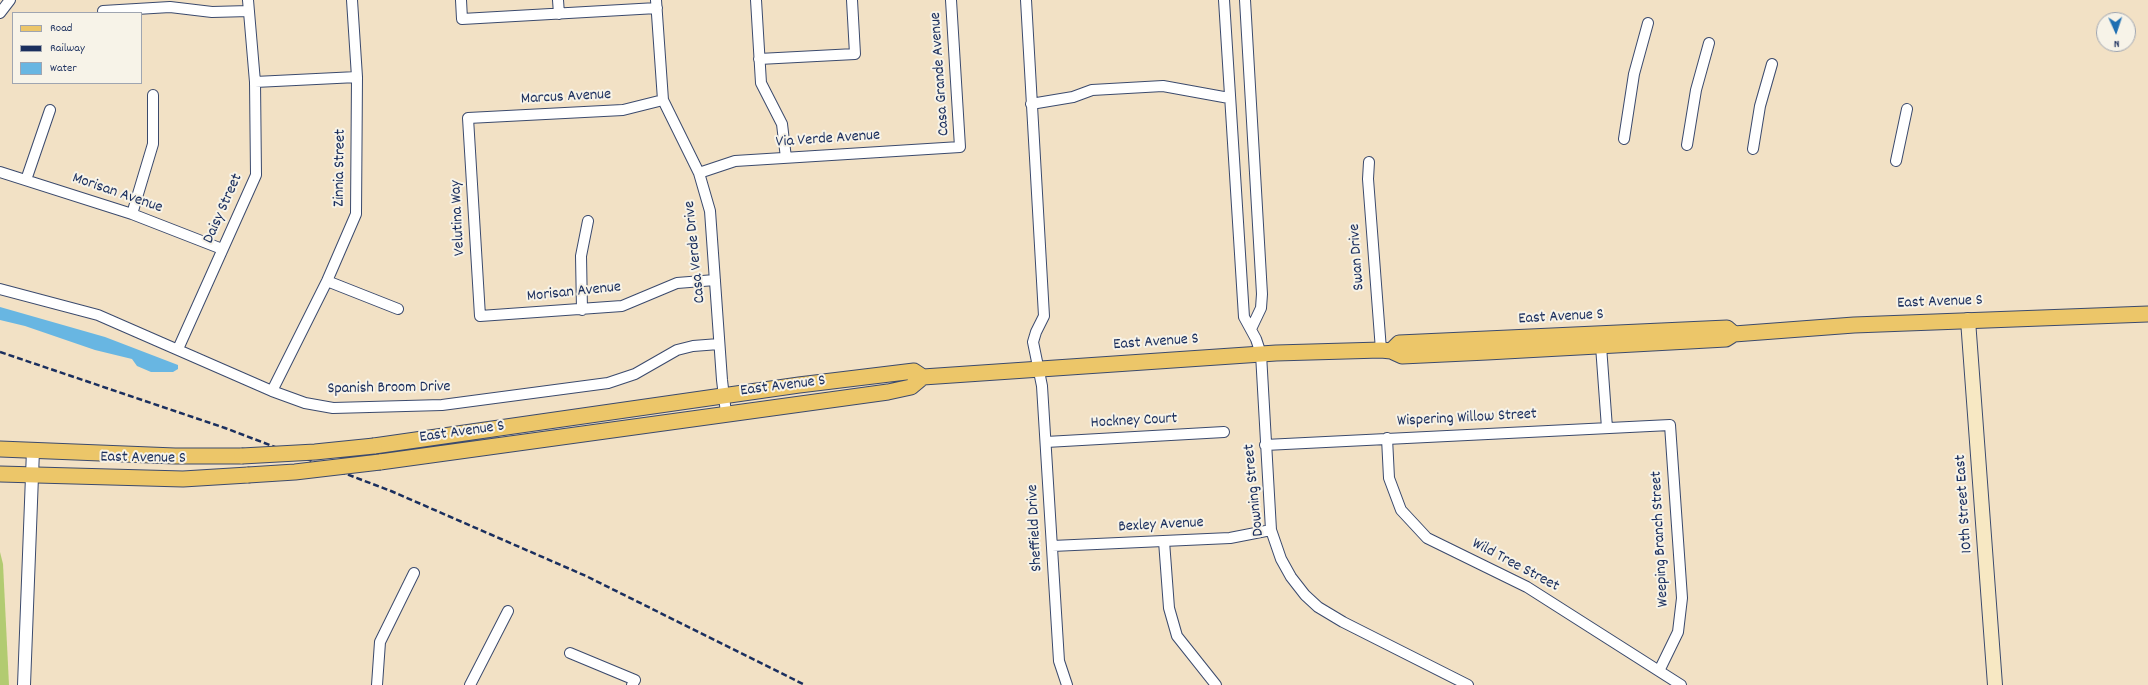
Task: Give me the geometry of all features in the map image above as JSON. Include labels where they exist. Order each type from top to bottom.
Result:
[{"type":"main road","name":"East Avenue S","points":[[0,474],[183,479],[295,472],[380,462],[726,412],[888,392],[911,387],[923,377],[1038,368],[1261,354],[1386,350],[1402,356],[1726,339],[1734,334],[1854,324],[2148,314]]},
{"type":"main road","name":"10th Street East","points":[[1968,320],[1995,685]]},
{"type":"main road","name":"East Avenue S","points":[[1386,350],[1399,343],[1727,328],[1734,334]]},
{"type":"main road","name":"East Avenue S","points":[[0,449],[175,456],[242,456],[315,452],[374,446],[724,396],[914,371],[923,377]]},
{"type":"street","points":[[0,13],[10,0]]},
{"type":"street","name":"Daisy Street","points":[[178,349],[256,175],[255,82],[248,0]]},
{"type":"street","name":"Zinnia Street","points":[[272,391],[327,281],[356,214],[357,77],[352,0]]},
{"type":"street","points":[[461,0],[462,19],[559,14],[656,4]]},
{"type":"street","points":[[558,0],[559,14]]},
{"type":"street","points":[[756,0],[761,83],[782,124],[786,158]]},
{"type":"street","points":[[759,59],[855,54],[852,0]]},
{"type":"street","name":"Casa Grande Avenue","points":[[951,0],[960,147]]},
{"type":"street","name":"Sheffield Drive","points":[[1026,0],[1044,316],[1036,332],[1034,342],[1042,386],[1059,661],[1067,685]]},
{"type":"street","name":"Downing Street","points":[[1224,0],[1244,317],[1251,329],[1261,354],[1271,530],[1281,559],[1291,577],[1305,595],[1318,607],[1343,622],[1467,685]]},
{"type":"street","points":[[1245,0],[1262,294],[1261,308],[1251,329]]},
{"type":"street","name":"Casa Verde Drive","points":[[656,4],[663,100],[699,174],[710,211],[719,344],[726,412]]},
{"type":"street","points":[[104,11],[170,8],[212,12],[249,10]]},
{"type":"street","points":[[1624,139],[1634,74],[1648,23]]},
{"type":"street","points":[[1687,144],[1696,90],[1709,43]]},
{"type":"street","points":[[1753,149],[1760,106],[1772,64]]},
{"type":"street","points":[[255,82],[357,77]]},
{"type":"street","points":[[1031,104],[1073,97],[1092,90],[1163,86],[1229,98]]},
{"type":"street","points":[[132,214],[153,144],[153,95]]},
{"type":"street","name":"Marcus Avenue","points":[[468,118],[622,110],[663,100]]},
{"type":"street","points":[[26,180],[50,110]]},
{"type":"street","points":[[1896,161],[1907,110]]},
{"type":"street","name":"Velutina Way","points":[[468,118],[480,316]]},
{"type":"street","name":"Via Verde Avenue","points":[[699,174],[735,162],[960,147]]},
{"type":"street","name":"Swan Drive","points":[[1369,162],[1368,179],[1386,350]]},
{"type":"street","name":"Morisan Avenue","points":[[0,172],[132,214],[222,249]]},
{"type":"street","points":[[582,310],[581,256],[588,222]]},
{"type":"street","name":"Morisan Avenue","points":[[480,316],[622,306],[677,283],[715,280]]},
{"type":"street","points":[[327,281],[398,309]]},
{"type":"street","name":"Spanish Broom Drive","points":[[0,289],[98,315],[272,391],[305,403],[333,408],[442,405],[608,383],[635,374],[677,350],[693,346],[719,344]]},
{"type":"street","points":[[1607,428],[1601,346],[1604,341],[1648,338],[1662,331]]},
{"type":"street","name":"Wispering Willow Street","points":[[1265,445],[1670,425]]},
{"type":"street","name":"Weeping Branch Street","points":[[1659,671],[1678,632],[1682,598],[1670,425]]},
{"type":"street","name":"Hockney Court","points":[[1046,442],[1224,432]]},
{"type":"street","name":"Wild Tree Street","points":[[1387,438],[1389,478],[1401,510],[1427,538],[1526,587],[1681,685]]},
{"type":"street","points":[[24,685],[33,450]]},
{"type":"street","name":"Bexley Avenue","points":[[1052,546],[1230,538],[1271,530]]},
{"type":"street","points":[[1164,541],[1169,608],[1177,636],[1216,685]]},
{"type":"street","points":[[377,685],[380,642],[414,573]]},
{"type":"street","points":[[470,685],[508,612]]},
{"type":"street","points":[[570,653],[634,682]]},
{"type":"green space","points":[[0,552],[3,564],[9,685],[0,685]]},
{"type":"water","points":[[0,307],[105,337],[178,365],[178,369],[173,372],[151,372],[137,366],[132,359],[95,350],[25,326],[0,320]]},
{"type":"railway","points":[[0,352],[225,428],[391,491],[586,576],[805,685]]}]
